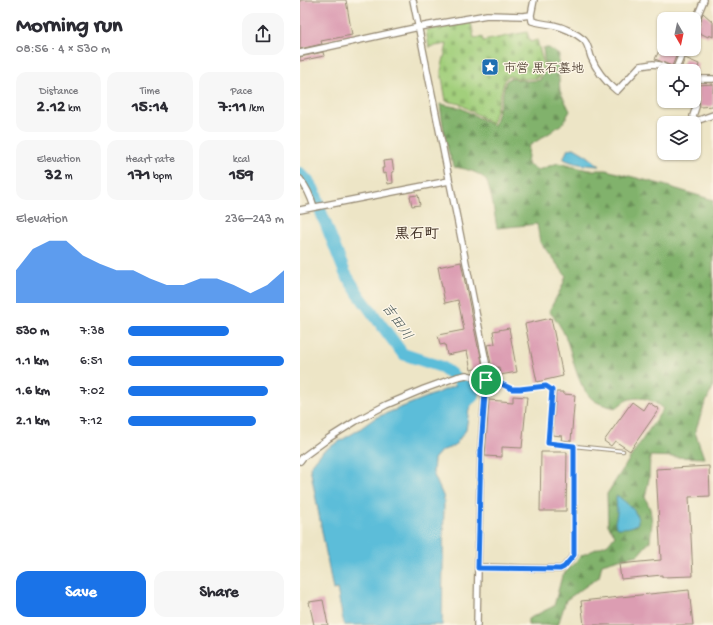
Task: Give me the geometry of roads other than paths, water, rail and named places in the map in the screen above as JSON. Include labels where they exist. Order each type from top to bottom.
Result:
[{"type":"street","points":[[413,0],[488,372],[486,380],[481,448],[478,625]]},
{"type":"street","points":[[534,0],[531,15],[532,21],[554,25],[570,31],[583,39],[586,42],[599,71],[617,91],[640,66],[657,65]]},
{"type":"street","points":[[699,12],[704,0]]},
{"type":"street","points":[[300,53],[419,27],[486,15],[531,15]]},
{"type":"street","points":[[701,79],[713,79]]},
{"type":"street","points":[[696,108],[693,116],[694,119],[699,120],[713,115]]},
{"type":"street","points":[[300,179],[309,194],[314,207]]},
{"type":"street","points":[[300,210],[449,181]]},
{"type":"street","points":[[300,460],[329,438],[356,421],[424,389],[457,376],[466,375],[486,380]]},
{"type":"street","points":[[478,568],[560,569],[564,567],[574,555]]},
{"type":"lane","points":[[486,380],[493,380],[512,389],[546,386],[552,390],[548,443],[623,451]]},
{"type":"lane","points":[[574,446],[574,555]]},
{"type":"water","points":[[574,148],[600,166],[577,164],[564,159],[568,149]]},
{"type":"water","points":[[457,385],[475,399],[469,409],[466,430],[454,446],[441,451],[434,459],[433,473],[444,498],[442,625],[344,625],[337,589],[333,590],[310,467],[323,451],[357,431],[375,418]]},
{"type":"water","points":[[616,496],[628,504],[634,511],[638,519],[638,523],[628,527],[616,527]]},
{"type":"waterway","name":"吉田川","points":[[300,173],[313,188],[345,273],[359,295],[403,354],[442,367],[459,380],[474,395],[459,406]]},
{"type":"place","name":"市営 黒石墓地","points":[[490,67]]},
{"type":"district","name":"黒石町","points":[[417,233]]}]
